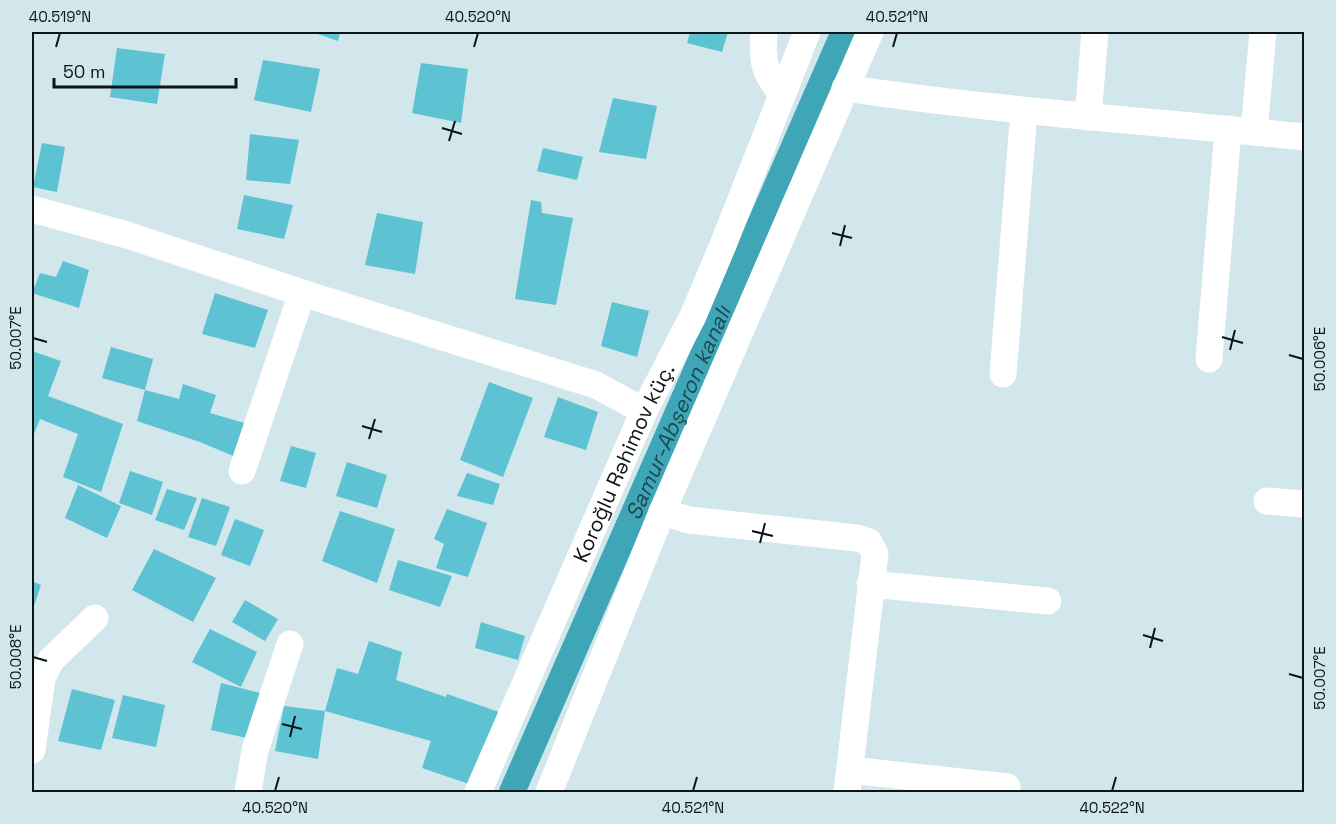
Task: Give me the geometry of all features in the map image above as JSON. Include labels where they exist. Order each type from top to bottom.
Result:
[{"type":"street","points":[[764,32],[762,55],[770,79],[782,94]]},
{"type":"street","name":"Koroğlu Rəhimov küç.","points":[[478,792],[644,411],[693,316],[807,32]]},
{"type":"street","points":[[549,792],[662,512],[870,32]]},
{"type":"street","points":[[1088,117],[1095,32]]},
{"type":"street","points":[[1209,359],[1241,131],[1263,32]]},
{"type":"street","points":[[845,88],[1024,111],[1305,137]]},
{"type":"street","points":[[1004,374],[1024,111]]},
{"type":"street","points":[[32,209],[127,235],[302,293],[596,385],[644,411]]},
{"type":"street","points":[[242,471],[302,293]]},
{"type":"street","points":[[1267,501],[1305,504]]},
{"type":"street","points":[[662,512],[689,520],[857,538],[869,542],[875,554],[849,781],[1007,787]]},
{"type":"street","points":[[870,584],[1048,601]]},
{"type":"street","points":[[32,750],[42,678],[46,669],[51,660],[95,618]]},
{"type":"street","points":[[248,792],[255,750],[290,644]]},
{"type":"building","points":[[312,32],[340,32],[338,41]]},
{"type":"building","points":[[690,32],[728,32],[722,52],[687,43]]},
{"type":"building","points":[[117,48],[165,54],[157,104],[110,97]]},
{"type":"building","points":[[263,60],[320,69],[311,112],[254,100]]},
{"type":"building","points":[[421,63],[468,69],[461,123],[412,113]]},
{"type":"building","points":[[613,98],[657,106],[646,159],[599,152]]},
{"type":"building","points":[[250,134],[299,140],[290,184],[246,180]]},
{"type":"building","points":[[42,143],[65,147],[57,192],[33,187]]},
{"type":"building","points":[[543,148],[583,157],[577,180],[537,171]]},
{"type":"building","points":[[244,195],[293,205],[284,239],[237,229]]},
{"type":"building","points":[[531,200],[541,202],[542,213],[573,218],[556,305],[515,299]]},
{"type":"building","points":[[377,213],[423,222],[415,274],[365,265]]},
{"type":"building","points":[[63,261],[89,270],[79,308],[32,293],[40,273],[56,277]]},
{"type":"building","points":[[215,293],[268,310],[255,348],[202,334]]},
{"type":"building","points":[[612,302],[649,311],[637,357],[601,346]]},
{"type":"building","points":[[111,347],[153,359],[145,390],[102,378]]},
{"type":"building","points":[[32,351],[61,361],[48,396],[123,424],[101,492],[63,477],[78,434],[40,419],[32,439]]},
{"type":"building","points":[[489,382],[533,398],[503,477],[460,460]]},
{"type":"building","points":[[183,384],[216,395],[210,413],[248,424],[238,458],[200,442],[137,421],[145,390],[179,399]]},
{"type":"building","points":[[558,397],[598,412],[586,450],[544,437]]},
{"type":"building","points":[[291,446],[316,453],[306,488],[280,481]]},
{"type":"building","points":[[347,462],[387,475],[377,508],[336,496]]},
{"type":"building","points":[[130,471],[163,482],[152,515],[119,503]]},
{"type":"building","points":[[467,473],[500,484],[493,505],[457,496]]},
{"type":"building","points":[[78,485],[121,506],[107,538],[65,518]]},
{"type":"building","points":[[167,489],[197,498],[184,530],[155,520]]},
{"type":"building","points":[[202,498],[230,507],[216,546],[188,537]]},
{"type":"building","points":[[447,509],[487,523],[468,577],[436,568],[444,544],[434,539]]},
{"type":"building","points":[[340,511],[395,529],[377,583],[322,561]]},
{"type":"building","points":[[235,519],[264,530],[250,566],[221,555]]},
{"type":"building","points":[[154,549],[216,578],[193,622],[132,590]]},
{"type":"building","points":[[398,560],[452,576],[440,607],[389,590]]},
{"type":"building","points":[[32,581],[41,585],[32,612]]},
{"type":"building","points":[[245,600],[278,619],[265,641],[232,622]]},
{"type":"building","points":[[481,622],[525,636],[518,660],[475,648]]},
{"type":"building","points":[[210,629],[257,652],[241,687],[192,662]]},
{"type":"building","points":[[369,641],[402,652],[396,680],[499,712],[475,786],[422,768],[431,741],[325,711],[337,668],[358,674]]},
{"type":"building","points":[[221,683],[264,694],[251,739],[211,730]]},
{"type":"building","points":[[72,689],[115,700],[101,750],[58,741]]},
{"type":"building","points":[[123,695],[165,705],[156,747],[112,738]]},
{"type":"building","points":[[284,706],[325,711],[318,759],[275,751]]},
{"type":"waterway","name":"Samur-Abşeron kanalı","points":[[512,792],[844,32]]}]
